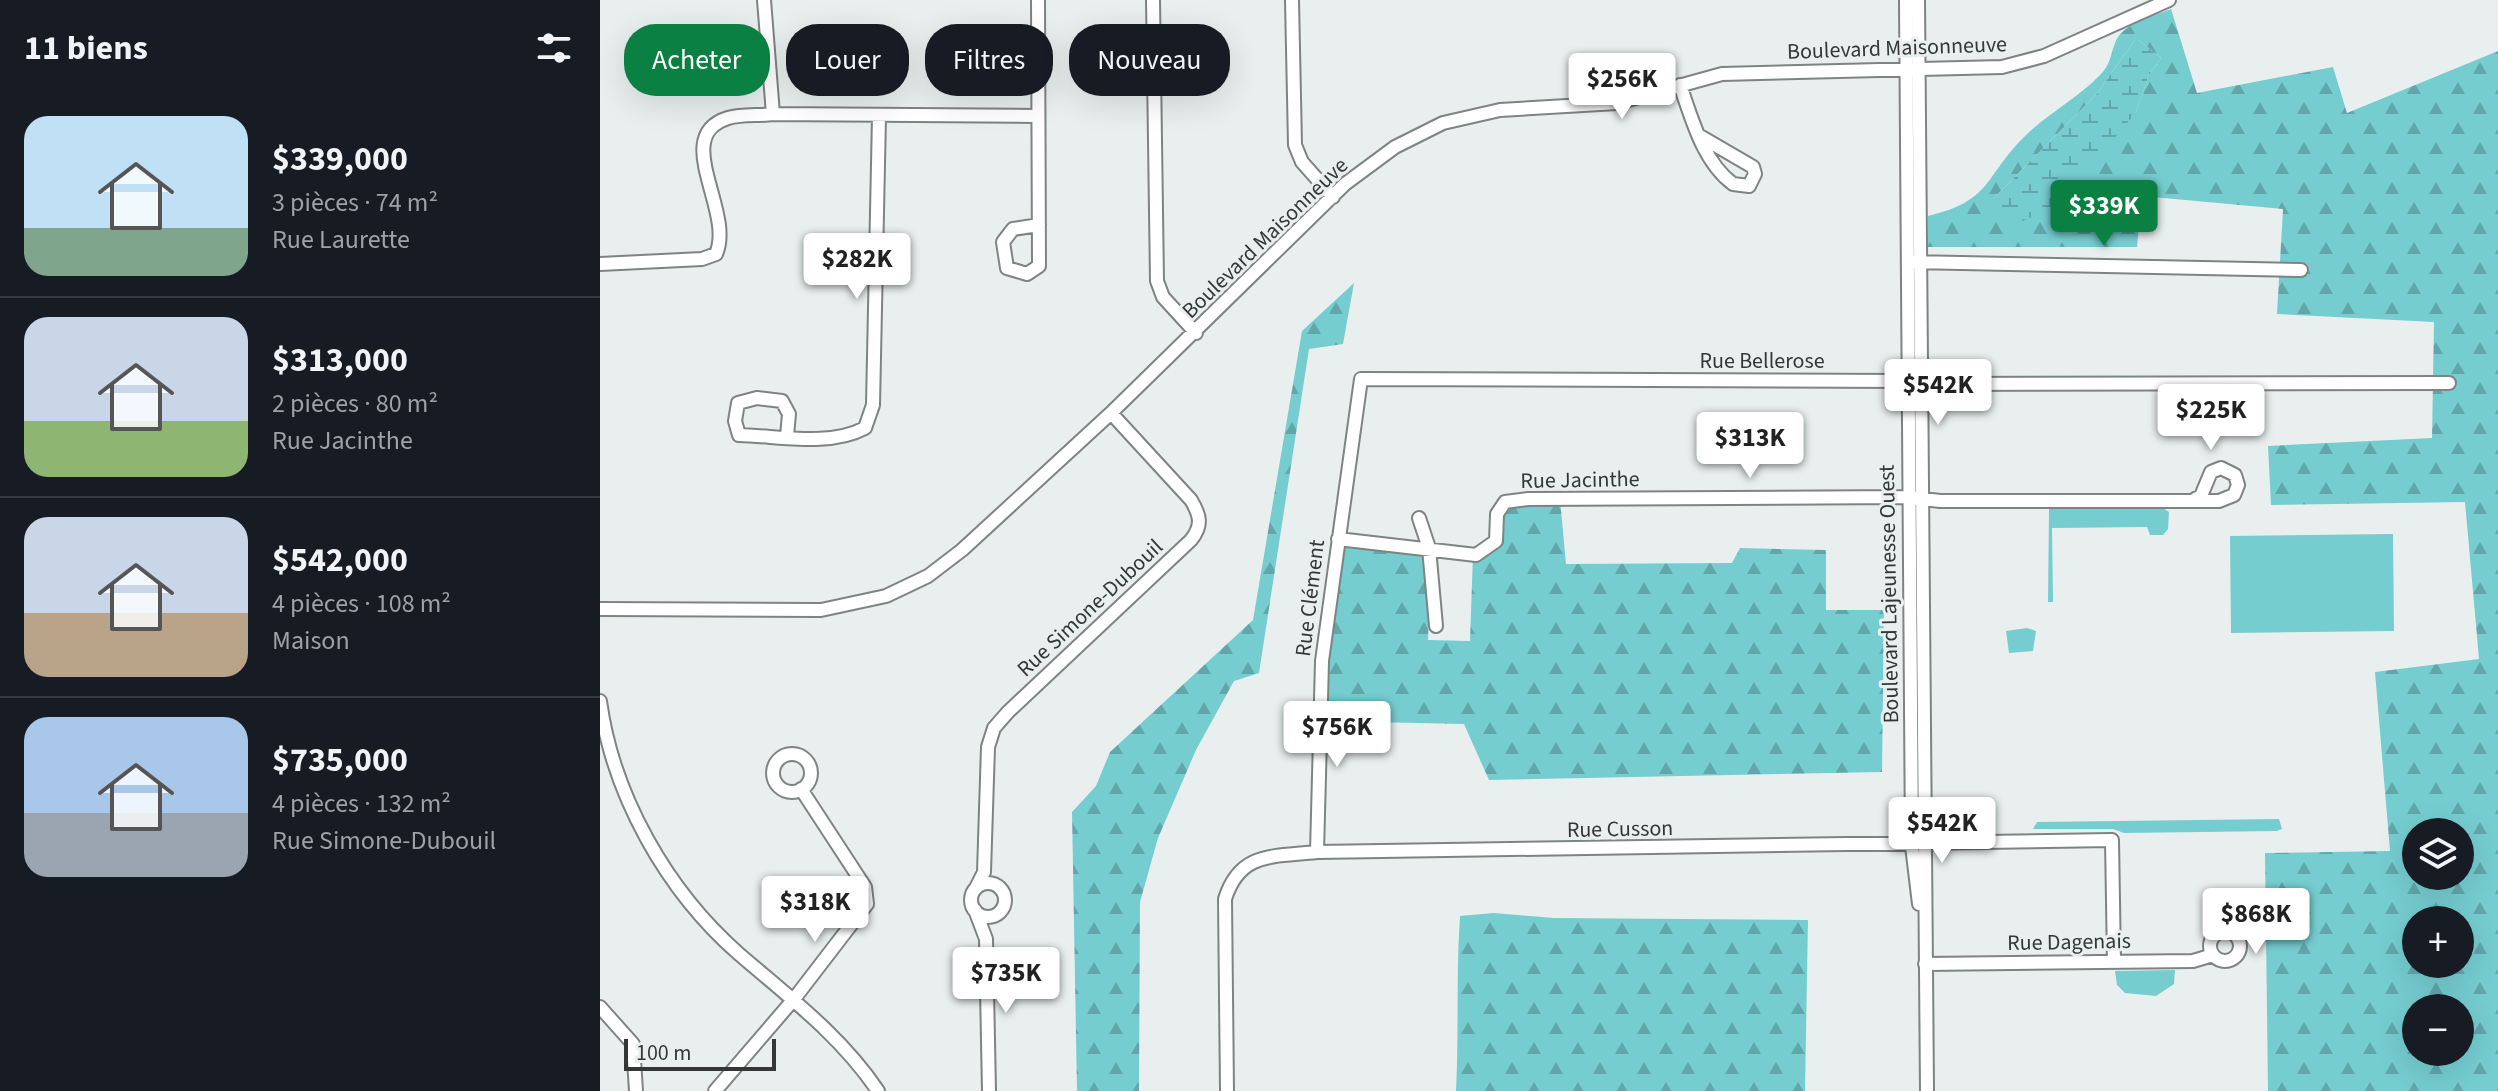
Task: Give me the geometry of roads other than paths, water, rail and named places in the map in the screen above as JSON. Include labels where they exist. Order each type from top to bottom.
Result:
[{"type":"street","points":[[764,0],[773,114]]},
{"type":"street","points":[[1038,0],[1039,225]]},
{"type":"street","points":[[1153,0],[1157,281],[1163,297],[1196,333]]},
{"type":"street","points":[[1292,0],[1295,145],[1302,162],[1333,197]]},
{"type":"street","name":"Boulevard Lajeunesse Ouest","points":[[1906,0],[1912,69],[1913,383],[1921,501],[1918,846]]},
{"type":"street","name":"Boulevard Lajeunesse Ouest","points":[[1912,69],[1918,0]]},
{"type":"street","name":"Boulevard Maisonneuve","points":[[600,609],[821,610],[886,596],[928,576],[952,559],[1111,413],[1333,197],[1395,147],[1453,119],[1500,110],[1617,103],[1731,73],[1986,69],[2026,62],[2169,0]]},
{"type":"street","points":[[1680,85],[1698,135],[1727,179],[1738,187],[1749,186],[1755,178],[1753,167],[1698,135]]},
{"type":"street","points":[[600,264],[702,259],[716,254],[720,244],[719,212],[701,153],[704,138],[714,126],[729,118],[773,114],[1038,116]]},
{"type":"street","points":[[787,436],[789,414],[782,401],[757,398],[738,403],[735,421],[739,435],[845,439],[865,428],[873,405],[879,116]]},
{"type":"street","points":[[1912,262],[2301,270]]},
{"type":"street","name":"Rue Bellerose","points":[[1361,379],[2449,383]]},
{"type":"street","name":"Rue Clément","points":[[1317,852],[1322,661],[1361,379]]},
{"type":"street","name":"Boulevard Lajeunesse Ouest","points":[[1913,383],[1907,497],[1918,846],[1926,947],[1927,1091]]},
{"type":"street","name":"Rue Simone-Dubouil","points":[[989,1091],[986,939],[972,899],[986,858],[988,747],[994,728],[1191,540],[1199,528],[1199,516],[1191,500],[1111,413]]},
{"type":"street","name":"Rue Jacinthe","points":[[1338,539],[1476,555],[1496,541],[1497,514],[1505,502],[1528,499],[2195,499]]},
{"type":"street","points":[[1419,518],[1430,549],[1436,626]]},
{"type":"street","points":[[600,701],[620,779],[663,864],[718,933],[833,1036],[878,1091]]},
{"type":"street","points":[[715,1091],[794,999],[861,915],[868,900],[865,887],[801,789]]},
{"type":"street","name":"Rue Cusson","points":[[1317,852],[1918,846],[2112,840],[2114,962]]},
{"type":"street","points":[[1227,1091],[1225,899],[1232,876],[1252,860],[1317,852]]},
{"type":"street","name":"Rue Simone-Dubouil","points":[[986,858],[1005,896],[986,939]]},
{"type":"street","points":[[976,888],[988,883],[997,885]]},
{"type":"street","points":[[975,910],[985,916],[998,913]]},
{"type":"street","name":"Rue Dagenais","points":[[1925,964],[2193,961],[2213,955]]},
{"type":"street","points":[[600,1007],[633,1044],[636,1091]]}]
